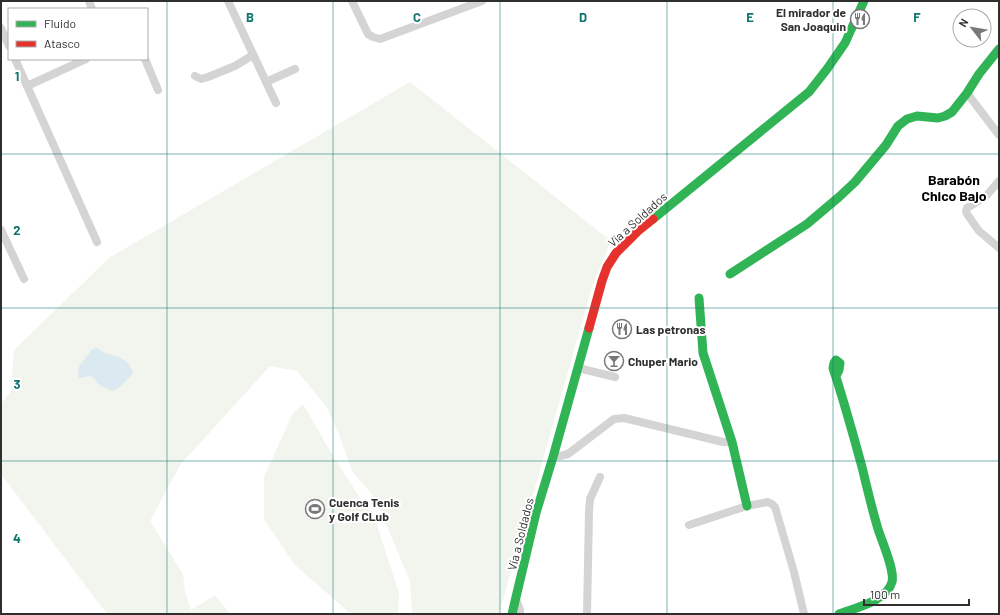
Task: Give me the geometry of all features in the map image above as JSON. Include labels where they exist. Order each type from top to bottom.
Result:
[{"type":"street","points":[[228,1],[276,103]]},
{"type":"street","points":[[352,1],[368,34],[380,39],[471,3],[482,1]]},
{"type":"street","name":"Vía a Soldados","points":[[512,614],[536,513],[607,267],[616,253],[638,231],[809,92],[845,43],[864,1]]},
{"type":"street","points":[[1,28],[8,44]]},
{"type":"street","points":[[730,274],[807,224],[839,197],[855,182],[886,145],[898,126],[907,119],[917,116],[938,118],[952,112],[993,55],[999,49]]},
{"type":"street","points":[[195,76],[201,79],[208,77],[235,66],[253,55]]},
{"type":"street","points":[[15,60],[96,242]]},
{"type":"street","points":[[27,86],[84,60]]},
{"type":"street","points":[[145,60],[158,90]]},
{"type":"street","points":[[266,82],[295,69]]},
{"type":"street","points":[[967,93],[999,135]]},
{"type":"street","points":[[999,181],[986,196],[972,204],[966,211],[966,214],[979,231],[999,248]]},
{"type":"street","points":[[1,230],[24,279]]},
{"type":"street","points":[[699,298],[704,353],[732,442],[747,506]]},
{"type":"street","points":[[578,368],[614,377]]},
{"type":"street","points":[[836,376],[891,571],[892,582],[888,590],[882,596],[839,614]]},
{"type":"street","points":[[553,457],[568,454],[614,419],[624,418],[723,442],[732,442]]},
{"type":"street","points":[[587,614],[588,512],[590,499],[600,477]]},
{"type":"street","points":[[689,525],[747,506],[768,502],[772,504],[775,507],[794,572],[804,614]]},
{"type":"street","points":[[516,599],[520,614]]},
{"type":"shaded area","name":"Cuenca Tenis y Golf CLub","points":[[410,82],[611,241],[592,287],[499,614],[412,614],[410,581],[375,498],[352,471],[339,434],[326,406],[297,371],[270,366],[180,465],[150,521],[183,574],[185,592],[191,610],[215,595],[230,614],[107,614],[1,474],[1,404],[11,391],[14,350],[109,258]]},
{"type":"shaded area","points":[[97,348],[128,363],[133,372],[124,383],[112,391],[99,385],[95,379],[90,376],[79,378],[78,371],[80,365],[91,350]]},
{"type":"shaded area","name":"Cuenca Tenis y Golf CLub","points":[[303,404],[334,458],[376,522],[399,593],[398,614],[351,614],[295,565],[264,519],[264,477],[293,413]]},
{"type":"traffic: fast","points":[[653,219],[809,92],[845,43],[864,1]]},
{"type":"traffic: fast","points":[[730,274],[807,224],[839,197],[855,182],[886,145],[898,126],[907,119],[917,116],[938,118],[952,112],[999,49]]},
{"type":"traffic: fast","points":[[699,298],[703,353],[732,442],[747,506]]},
{"type":"traffic: fast","points":[[512,614],[536,513],[589,328]]},
{"type":"traffic: fast","points":[[836,376],[840,363],[836,360],[833,368],[852,430],[878,529],[892,570],[892,582],[889,589],[884,594],[870,603],[839,614]]},
{"type":"traffic: jam","points":[[589,328],[607,267],[616,253],[638,231],[653,219]]},
{"type":"place","name":"El mirador de San Joaquin","points":[[860,19]]},
{"type":"place","name":"Las petronas","points":[[622,329]]},
{"type":"place","name":"Chuper Mario","points":[[614,361]]},
{"type":"place","name":"Cuenca Tenis y Golf CLub","points":[[315,509]]},
{"type":"district","name":"Barabón Chico Bajo","points":[[954,188]]}]
